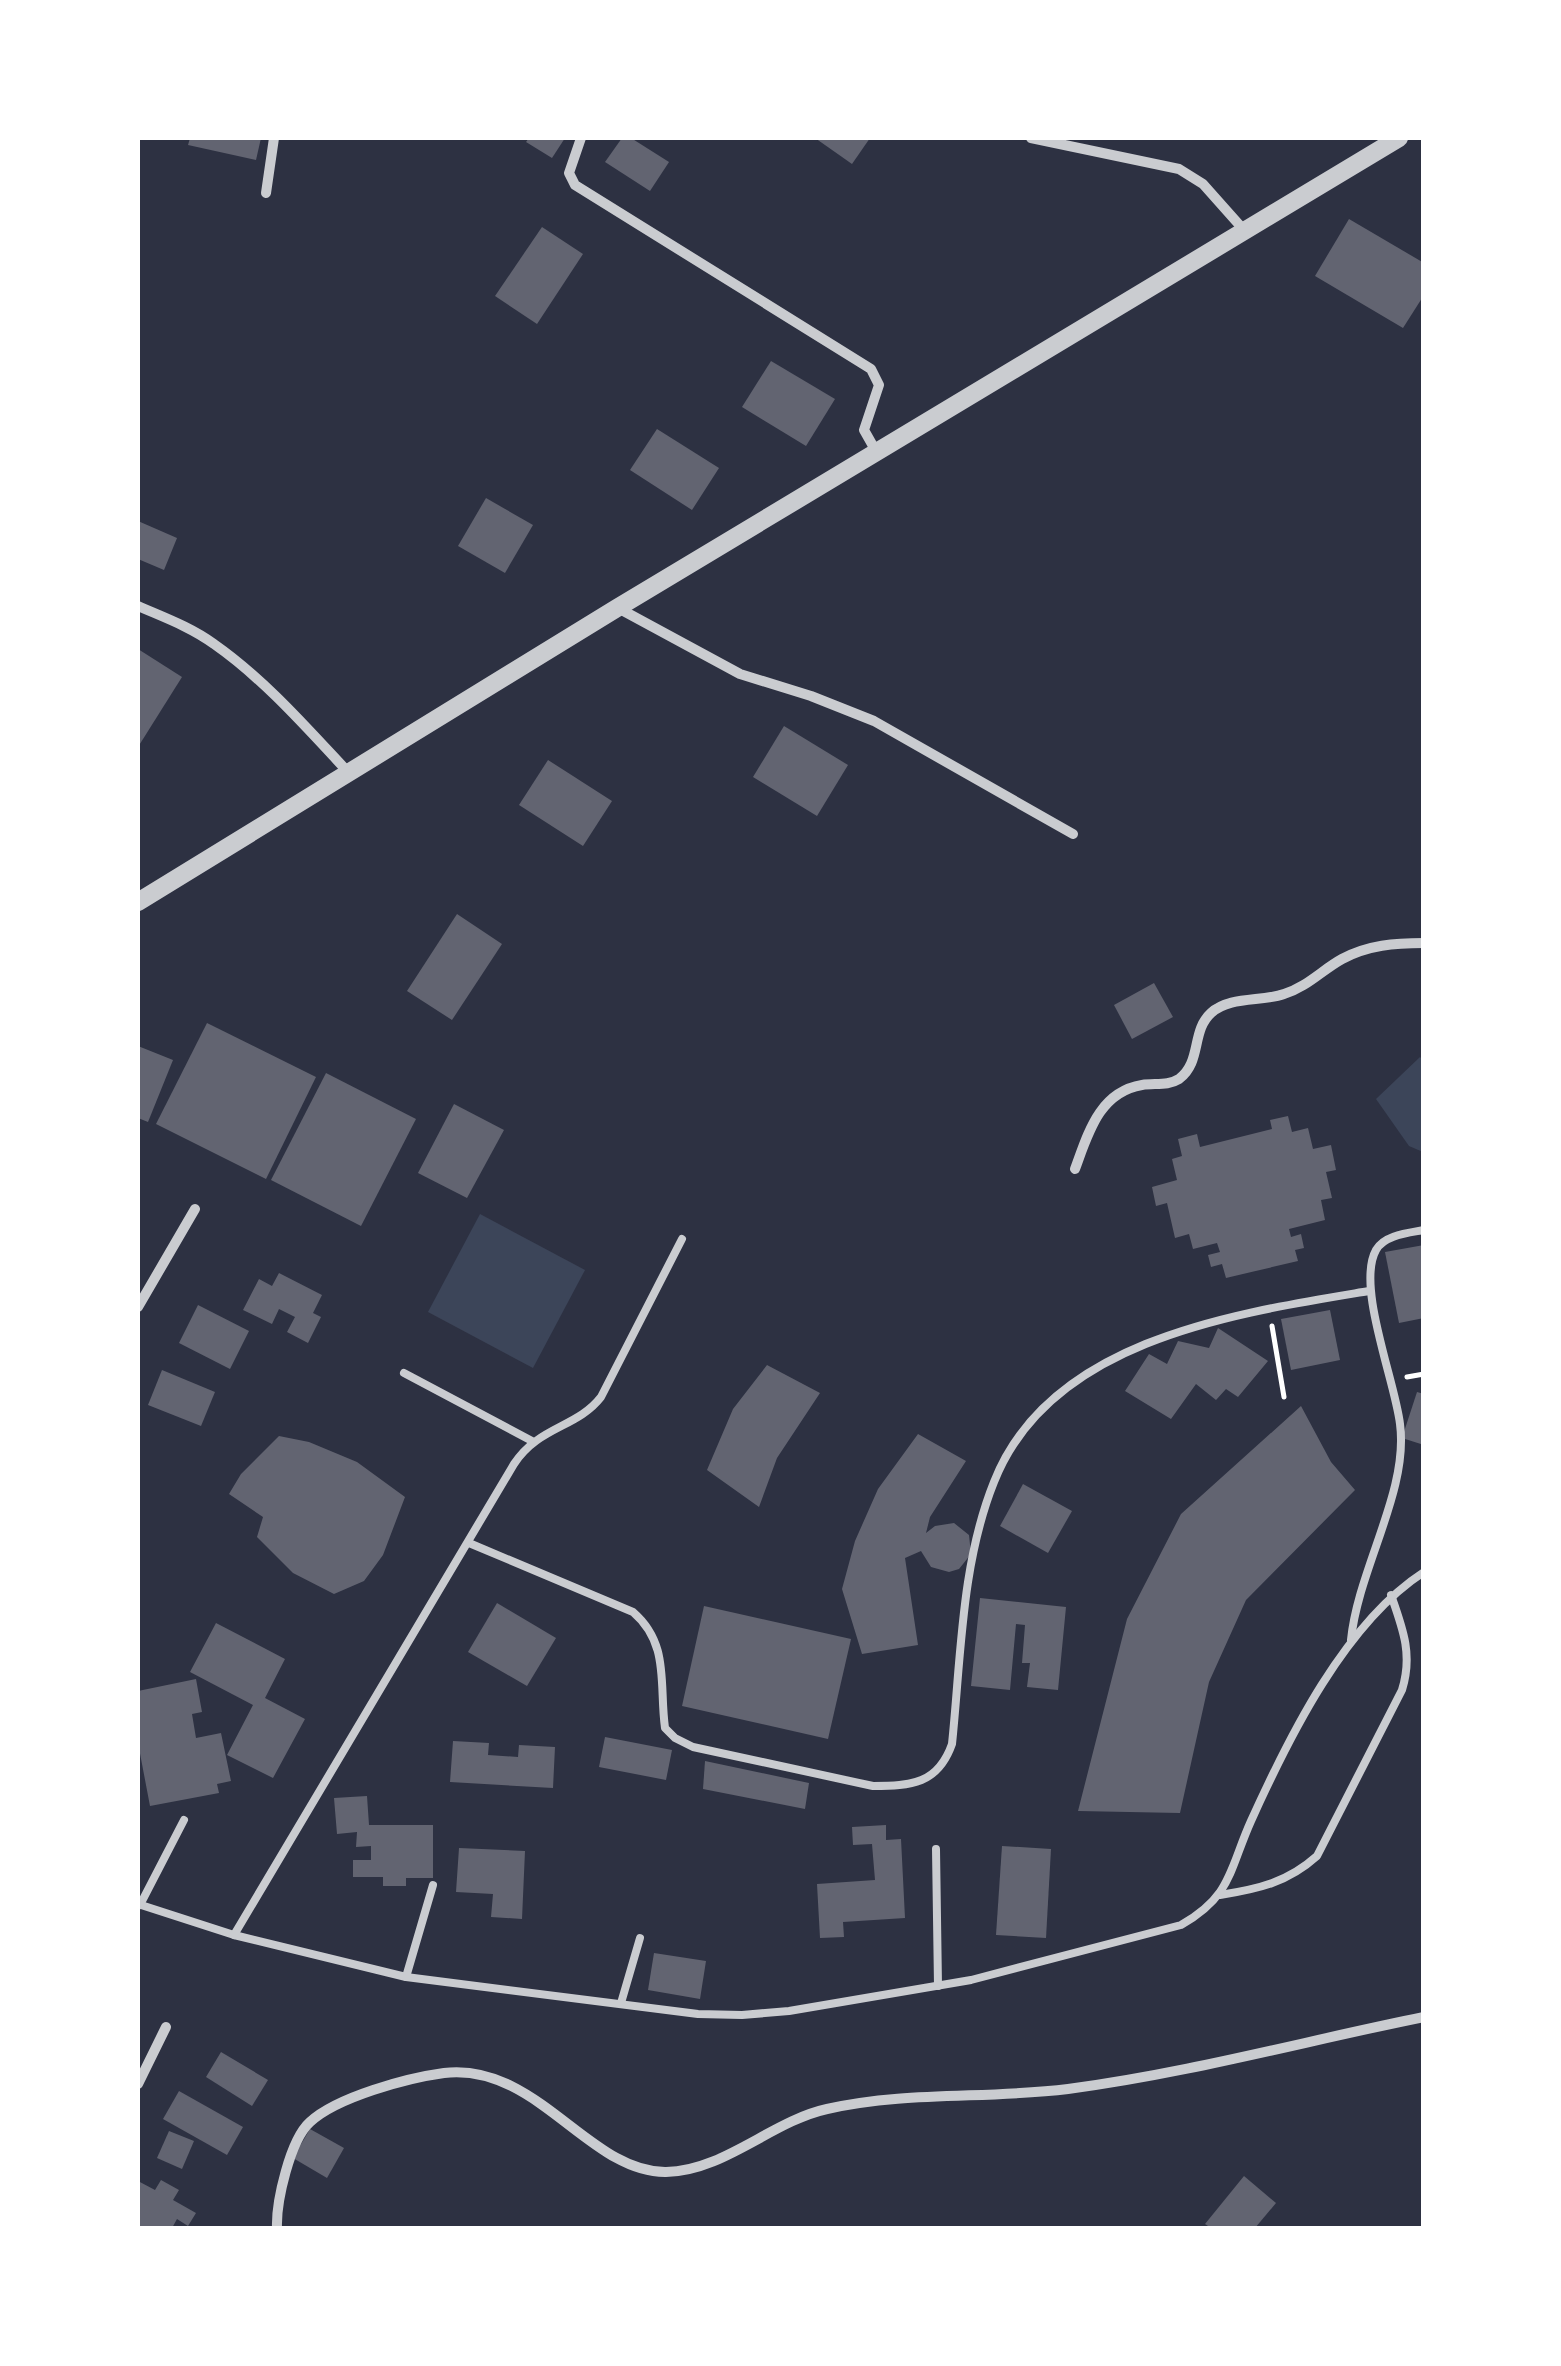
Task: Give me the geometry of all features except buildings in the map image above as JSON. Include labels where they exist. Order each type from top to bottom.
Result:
[{"type":"street","points":[[266,193],[274,138]]},
{"type":"street","points":[[582,138],[569,173],[575,186],[871,369],[879,384],[864,430],[878,453]]},
{"type":"street","points":[[1031,138],[1179,169],[1203,184],[1243,229]]},
{"type":"street","points":[[138,902],[617,608],[1398,138]]},
{"type":"street","points":[[138,606],[212,642],[267,687],[348,772]]},
{"type":"street","points":[[617,608],[740,674],[874,721],[1073,834]]},
{"type":"street","points":[[1075,1169],[1100,1110],[1121,1092],[1176,1081],[1189,1069],[1202,1023],[1217,1008],[1299,989],[1340,960],[1373,946],[1424,943]]},
{"type":"street","points":[[138,1307],[195,1209]]},
{"type":"street","points":[[278,2228],[294,2147],[308,2124],[351,2099],[446,2073],[481,2075],[518,2088],[622,2160],[645,2170],[668,2172],[702,2164],[824,2109],[904,2098],[1032,2094],[1123,2082],[1221,2064],[1424,2017]]},
{"type":"street","points":[[138,2084],[166,2027]]},
{"type":"lane","points":[[1351,1640],[1355,1605],[1387,1516],[1401,1448],[1400,1421],[1369,1291],[1376,1249],[1396,1236],[1424,1230]]},
{"type":"lane","points":[[234,1935],[514,1464],[532,1441],[584,1413],[600,1397],[682,1239]]},
{"type":"lane","points":[[470,1542],[633,1612],[650,1626],[658,1642],[665,1728],[675,1738],[693,1747],[872,1786],[902,1786],[928,1777],[945,1764],[952,1744],[970,1568],[994,1480],[1027,1421],[1064,1391],[1137,1348],[1184,1328],[1268,1308],[1369,1291]]},
{"type":"lane","points":[[404,1372],[532,1441]]},
{"type":"lane","points":[[184,1820],[139,1904],[234,1935],[406,1976],[698,2014],[742,2016],[970,1980],[1181,1925],[1206,1911],[1220,1895],[1250,1822],[1302,1722],[1351,1640],[1392,1595],[1424,1572]]},
{"type":"lane","points":[[1220,1895],[1279,1882],[1317,1856],[1409,1669],[1406,1640],[1392,1595]]},
{"type":"lane","points":[[936,1849],[938,1986]]},
{"type":"lane","points":[[406,1976],[433,1885]]},
{"type":"lane","points":[[621,2003],[640,1938]]},
{"type":"path","points":[[1268,1308],[1284,1397]]},
{"type":"shaded area","points":[[1420,1057],[1424,1061],[1423,1152],[1409,1146],[1376,1099]]},
{"type":"shaded area","points":[[480,1214],[585,1270],[533,1368],[428,1312]]}]
